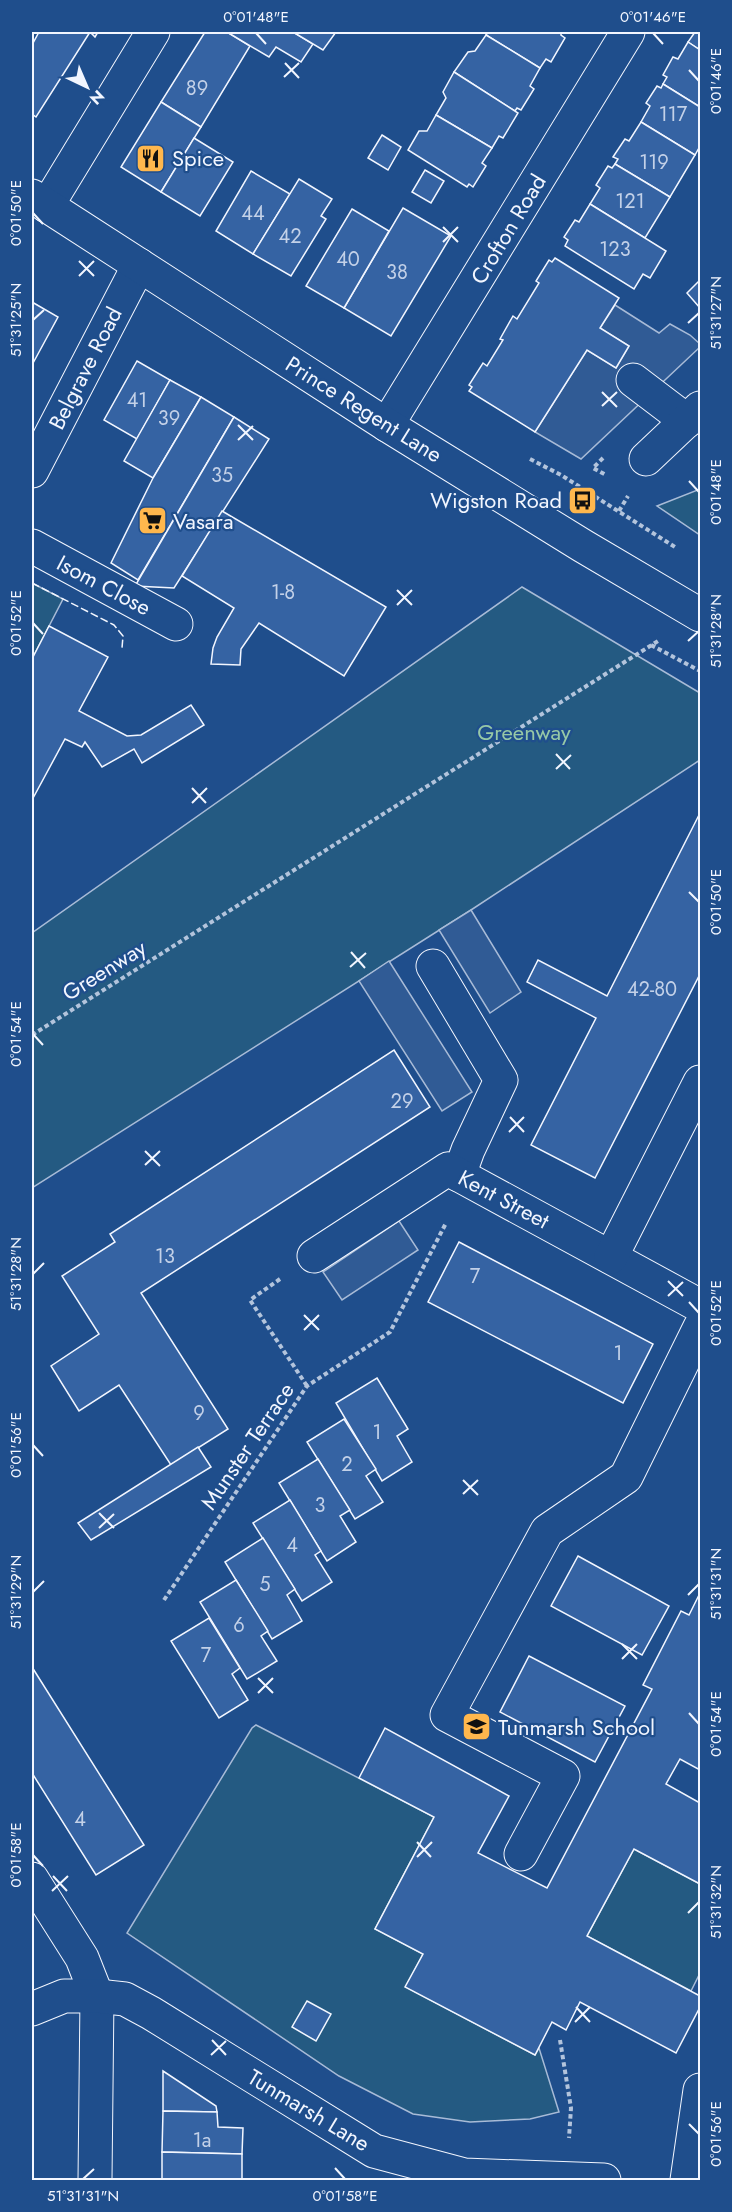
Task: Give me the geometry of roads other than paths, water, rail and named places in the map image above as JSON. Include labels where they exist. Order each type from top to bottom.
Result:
[{"type":"street","points":[[39,201],[153,32]]},
{"type":"street","name":"Crofton Road","points":[[387,425],[628,32]]},
{"type":"street","name":"Prince Regent Lane","points":[[39,201],[387,425],[700,615]]},
{"type":"street","name":"Belgrave Road","points":[[32,471],[139,266]]},
{"type":"street","points":[[633,380],[694,415],[646,459]]},
{"type":"street","name":"Isom Close","points":[[32,546],[176,624]]},
{"type":"street","points":[[433,966],[501,1080],[468,1150],[464,1177]]},
{"type":"street","points":[[611,1257],[700,1082]]},
{"type":"street","name":"Kent Street","points":[[314,1256],[448,1169],[700,1306]]},
{"type":"street","points":[[522,1854],[563,1776],[447,1714],[547,1531],[626,1477],[700,1327]]},
{"type":"street","points":[[32,1879],[82,1958],[97,1996],[95,2181]]},
{"type":"street","name":"Tunmarsh Lane","points":[[32,2009],[64,1996],[97,1996],[125,2000],[151,2013],[374,2151],[464,2175],[604,2181]]},
{"type":"street","points":[[687,2181],[700,2090]]},
{"type":"place","name":"Spice","points":[[151,158]]},
{"type":"place","name":"Wigston Road","points":[[583,500]]},
{"type":"place","name":"Vasara","points":[[152,521]]},
{"type":"place","name":"Tunmarsh School","points":[[477,1727]]},
{"type":"park label","name":"Greenway","points":[[524,732]]}]
